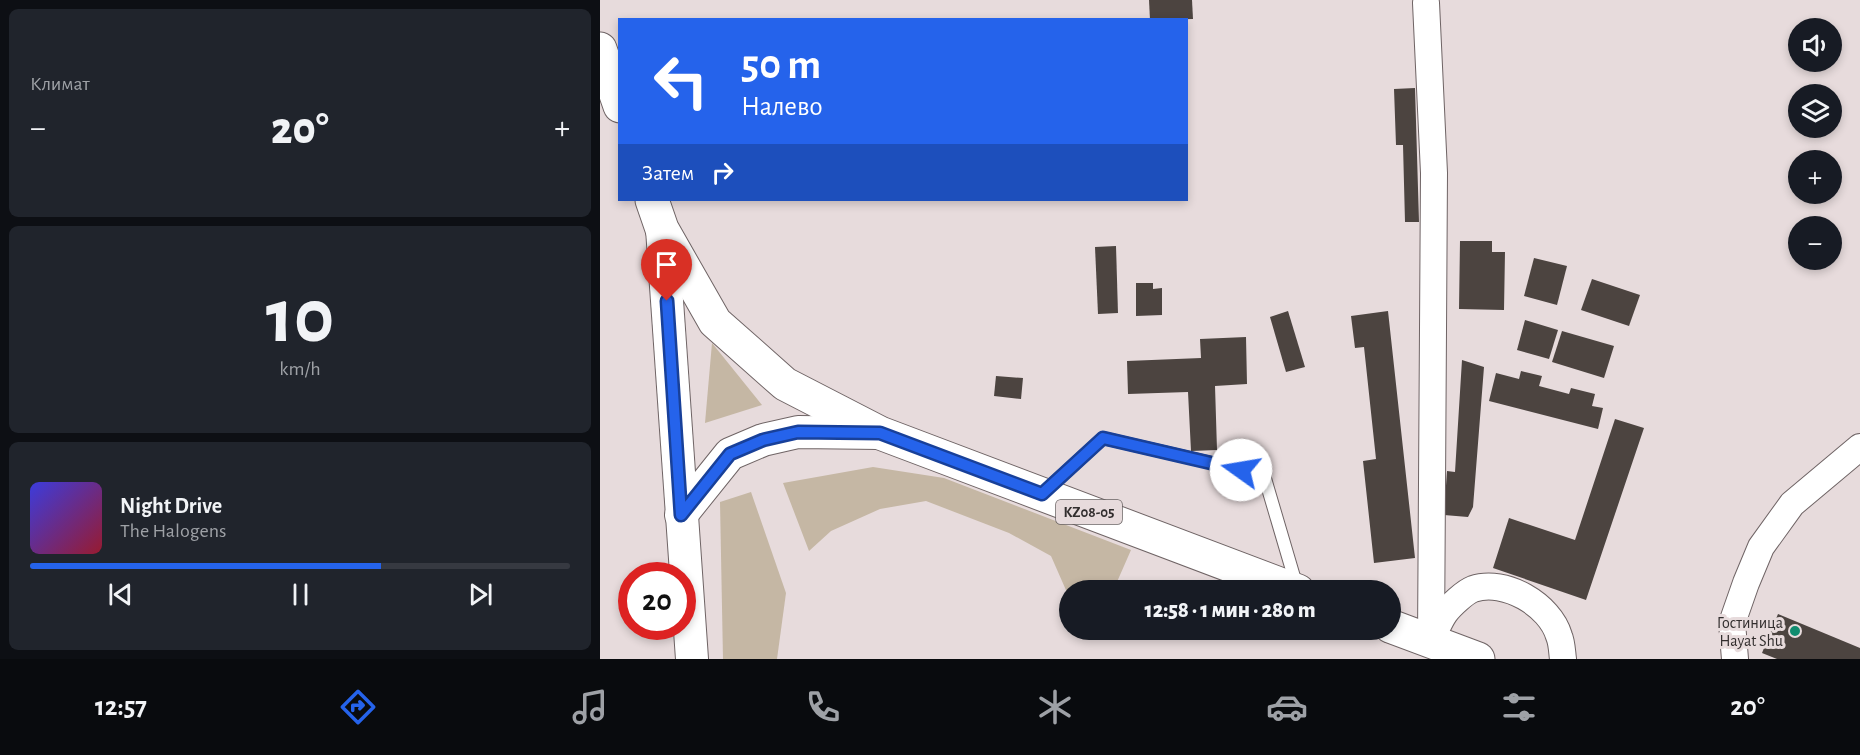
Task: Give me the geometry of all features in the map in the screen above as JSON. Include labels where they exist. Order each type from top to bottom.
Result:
[{"type":"main road","points":[[600,49],[618,100]]},
{"type":"main road","name":"KZ08-05","points":[[657,214],[715,322],[785,384],[880,433],[1269,580]]},
{"type":"main road","points":[[1401,630],[1478,659]]},
{"type":"street","points":[[1426,3],[1434,173],[1431,641]]},
{"type":"street","points":[[657,214],[692,659]]},
{"type":"street","points":[[681,515],[730,454],[763,440],[798,432],[880,433]]},
{"type":"street","points":[[1735,659],[1732,623],[1761,547],[1792,504],[1860,447]]},
{"type":"street","points":[[1431,641],[1445,613],[1471,589],[1487,587],[1505,589],[1531,601],[1546,612],[1559,635],[1563,659]]},
{"type":"lane","points":[[1042,494],[1103,438],[1264,475],[1295,580]]},
{"type":"shaded area","points":[[712,343],[762,405],[705,423]]},
{"type":"shaded area","points":[[873,467],[944,478],[1131,550],[1118,580],[1062,580],[1051,556],[1009,533],[926,501],[880,509],[831,531],[809,551],[783,483]]},
{"type":"shaded area","points":[[751,492],[786,593],[777,659],[723,659],[720,502]]},
{"type":"building","points":[[1149,0],[1192,0],[1193,19],[1150,18]]},
{"type":"building","points":[[1415,88],[1419,222],[1405,222],[1403,145],[1396,145],[1394,89]]},
{"type":"building","points":[[1460,241],[1492,241],[1492,252],[1505,252],[1504,310],[1459,309]]},
{"type":"building","points":[[1116,246],[1118,313],[1098,314],[1095,247]]},
{"type":"building","points":[[1534,258],[1567,266],[1557,305],[1524,296]]},
{"type":"building","points":[[1592,279],[1640,295],[1629,326],[1581,310]]},
{"type":"building","points":[[1136,283],[1153,283],[1153,289],[1162,288],[1162,315],[1136,316]]},
{"type":"building","points":[[1288,311],[1305,367],[1286,372],[1270,317]]},
{"type":"building","points":[[1388,311],[1415,558],[1374,563],[1363,461],[1376,459],[1364,347],[1355,348],[1351,316]]},
{"type":"building","points":[[1525,320],[1558,330],[1549,359],[1517,350]]},
{"type":"building","points":[[1562,331],[1614,346],[1604,378],[1552,362]]},
{"type":"building","points":[[1246,337],[1247,384],[1215,386],[1217,450],[1191,451],[1188,392],[1128,394],[1127,361],[1201,358],[1200,339]]},
{"type":"building","points":[[1462,360],[1484,367],[1473,507],[1468,517],[1444,515],[1447,471],[1455,472]]},
{"type":"building","points":[[1521,371],[1542,376],[1539,386],[1569,394],[1571,388],[1595,394],[1592,406],[1603,408],[1598,429],[1489,401],[1496,373],[1519,379]]},
{"type":"building","points":[[996,376],[1023,378],[1021,399],[994,396]]},
{"type":"building","points":[[1615,419],[1644,428],[1586,600],[1493,568],[1509,518],[1575,540]]},
{"type":"building","name":"Гостиница Hayat Shu","points":[[1778,614],[1860,648],[1860,659],[1777,659],[1762,653]]},
{"type":"place","name":"Гостиница Hayat Shu","points":[[1795,631]]},
{"type":"route","points":[[667,301],[681,515],[730,454],[763,440],[798,432],[880,433],[1042,494],[1103,438],[1241,470]]}]
